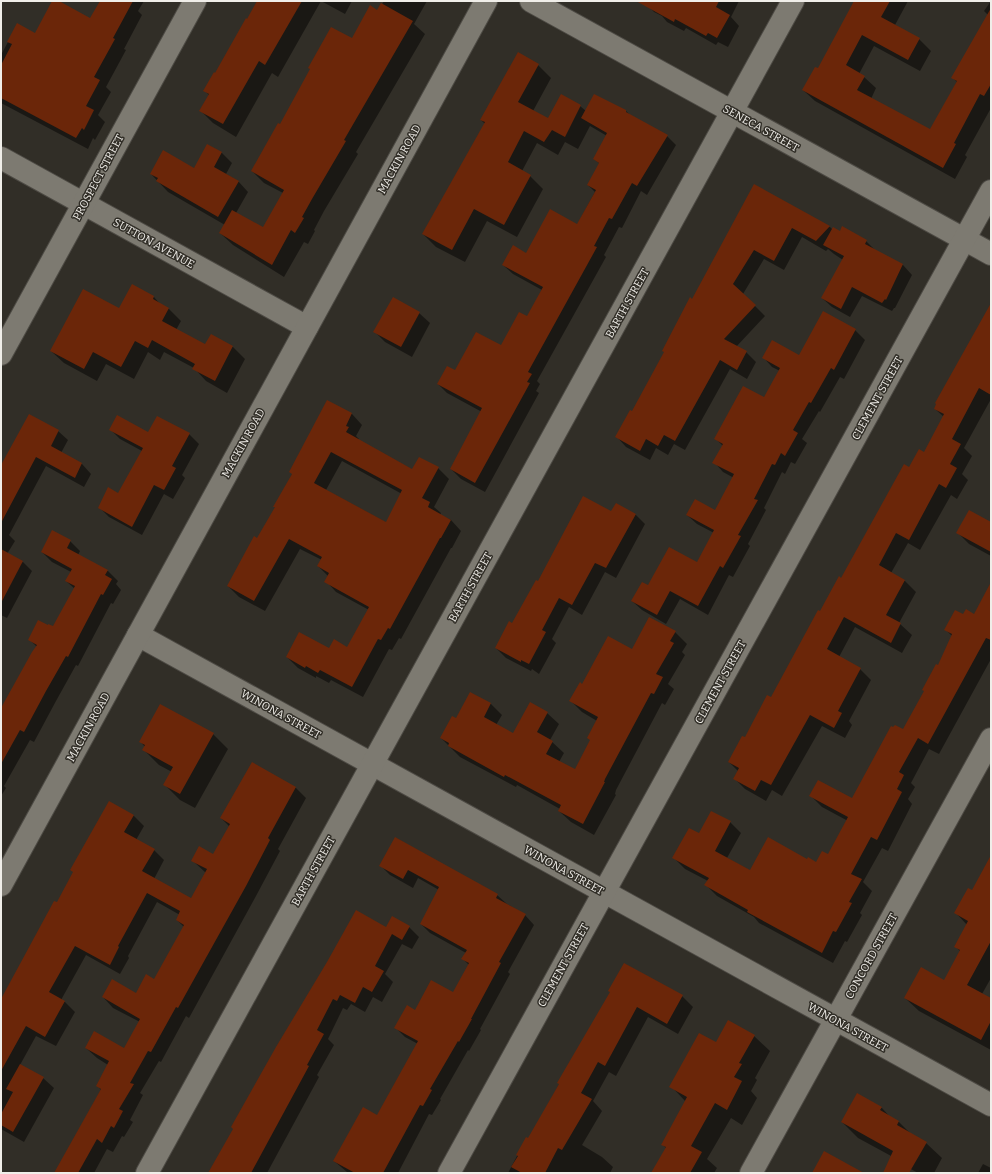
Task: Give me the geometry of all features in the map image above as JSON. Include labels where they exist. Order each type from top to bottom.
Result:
[{"type":"street","name":"PROSPECT STREET","points":[[1,354],[194,1]]},
{"type":"street","name":"MACKIN ROAD","points":[[1,886],[486,1]]},
{"type":"street","name":"SENECA STREET","points":[[531,1],[991,254]]},
{"type":"street","name":"BARTH STREET","points":[[147,1173],[793,1]]},
{"type":"street","name":"SUTTON AVENUE","points":[[1,158],[307,327]]},
{"type":"street","name":"CLEMENT STREET","points":[[449,1173],[991,191]]},
{"type":"street","name":"WINONA STREET","points":[[138,635],[991,1105]]},
{"type":"street","name":"CONCORD STREET","points":[[751,1173],[991,739]]},
{"type":"building","points":[[52,1],[59,1],[90,18],[100,1],[133,1],[113,38],[115,39],[94,77],[100,80],[86,106],[94,110],[84,130],[82,128],[76,138],[1,98],[1,65],[12,44],[7,42],[17,23],[35,33]]},
{"type":"building","points":[[257,1],[302,1],[265,65],[259,61],[223,124],[199,111],[209,94],[203,91]]},
{"type":"building","points":[[636,1],[719,1],[716,7],[730,15],[717,38],[708,33],[706,36],[675,19],[674,22]]},
{"type":"building","points":[[854,1],[890,1],[881,17],[920,38],[908,60],[862,35],[846,65],[865,76],[857,90],[930,129],[957,81],[951,78],[991,8],[991,84],[984,96],[980,94],[954,143],[956,144],[943,168],[802,90],[815,67],[818,68]]},
{"type":"building","points":[[381,3],[413,21],[344,140],[346,141],[302,217],[304,218],[295,233],[291,230],[272,265],[219,233],[232,210],[263,227],[284,190],[251,171],[278,123],[280,124],[310,69],[308,68],[331,27],[352,38],[370,5],[377,10]]},
{"type":"building","points":[[518,52],[539,64],[518,102],[548,118],[561,94],[581,105],[565,137],[552,130],[544,142],[524,131],[508,162],[531,175],[504,225],[474,209],[452,250],[422,234],[485,122],[480,120]]},
{"type":"building","points":[[594,94],[626,110],[626,112],[668,135],[637,186],[632,183],[612,219],[609,218],[594,246],[597,247],[528,372],[532,374],[527,382],[530,383],[475,483],[450,469],[482,408],[437,384],[447,366],[455,370],[476,332],[501,345],[519,312],[527,316],[543,287],[502,265],[513,245],[526,253],[550,209],[577,224],[596,190],[587,185],[599,163],[593,159],[607,133],[581,118]]},
{"type":"building","points":[[207,144],[222,152],[214,167],[239,181],[218,217],[156,181],[158,178],[150,174],[163,150],[194,168]]},
{"type":"building","points":[[754,184],[830,226],[816,241],[792,228],[774,261],[754,250],[733,284],[756,305],[724,339],[747,351],[737,370],[720,360],[675,441],[664,435],[658,446],[646,439],[640,451],[615,437],[630,410],[632,411],[664,352],[662,351],[690,297],[692,299]]},
{"type":"building","points":[[842,226],[867,240],[865,244],[903,264],[886,300],[885,299],[882,303],[852,287],[841,309],[821,298],[844,256],[823,245],[833,227],[840,231]]},
{"type":"building","points":[[132,284],[154,296],[153,299],[169,308],[162,321],[205,344],[211,334],[233,346],[215,381],[192,369],[195,364],[152,340],[148,348],[135,341],[121,367],[93,352],[84,369],[50,351],[83,289],[119,308]]},
{"type":"building","points":[[393,297],[420,312],[401,347],[373,332]]},
{"type":"building","points":[[991,303],[991,395],[979,388],[952,439],[961,444],[950,464],[957,468],[946,488],[939,484],[909,540],[896,533],[879,565],[905,580],[886,615],[901,623],[891,643],[844,617],[827,649],[861,668],[838,711],[842,713],[834,728],[810,715],[771,785],[761,780],[755,791],[733,779],[739,768],[728,762],[742,736],[745,737],[767,695],[771,697],[818,610],[820,611],[839,576],[841,578],[904,464],[909,467],[919,449],[924,452],[944,414],[934,409],[935,403]]},
{"type":"building","points":[[823,311],[856,329],[834,370],[831,368],[811,403],[809,402],[793,430],[798,433],[785,456],[781,453],[775,465],[772,464],[754,499],[758,500],[738,535],[741,536],[723,568],[720,566],[698,606],[670,591],[657,615],[631,601],[642,582],[648,585],[669,547],[697,562],[714,530],[686,515],[695,499],[715,510],[734,474],[712,463],[723,444],[714,439],[743,386],[764,397],[780,368],[762,358],[772,340],[799,355]]},
{"type":"building","points":[[327,400],[352,413],[346,426],[349,427],[346,432],[412,469],[419,457],[439,467],[422,498],[430,502],[428,507],[451,520],[390,629],[388,628],[381,640],[378,639],[352,687],[320,670],[318,673],[306,666],[305,668],[286,657],[299,632],[329,648],[334,639],[347,647],[369,607],[324,582],[329,573],[317,566],[322,557],[289,539],[254,601],[227,586],[254,536],[257,538],[275,507],[273,507],[292,474],[289,472]],"holes":[[[331,452],[402,490],[386,522],[314,483]]]},
{"type":"building","points":[[29,414],[59,430],[51,446],[82,463],[75,478],[36,457],[1,523],[1,465]]},
{"type":"building","points":[[117,415],[148,432],[157,416],[190,433],[172,466],[176,468],[164,490],[154,485],[132,527],[98,508],[108,487],[118,493],[143,448],[109,430]]},
{"type":"building","points":[[583,496],[611,511],[616,503],[636,514],[606,568],[595,563],[572,605],[559,598],[542,630],[546,632],[529,664],[521,660],[521,662],[495,648],[509,621],[512,623],[536,580],[538,581]]},
{"type":"building","points":[[969,510],[991,522],[991,552],[956,533]]},
{"type":"building","points":[[52,530],[71,540],[67,548],[108,570],[105,575],[112,579],[103,595],[101,594],[68,657],[66,656],[24,732],[20,730],[1,764],[1,708],[37,645],[28,640],[38,620],[53,626],[75,586],[65,581],[72,569],[41,552]]},
{"type":"building","points":[[1,549],[23,561],[1,603]]},
{"type":"building","points":[[991,582],[991,640],[986,638],[928,744],[918,738],[899,772],[904,775],[897,789],[902,792],[877,840],[871,837],[851,874],[862,879],[849,902],[852,903],[836,932],[833,931],[822,953],[747,912],[748,910],[704,885],[709,878],[672,858],[689,828],[699,833],[711,811],[731,821],[715,851],[750,870],[768,837],[807,859],[808,857],[816,862],[822,851],[828,854],[848,817],[809,796],[818,780],[852,798],[891,726],[893,727],[895,725],[903,729],[924,691],[922,690],[936,664],[938,665],[952,634],[944,630],[955,610],[963,614],[966,609],[974,614]]},
{"type":"building","points":[[649,617],[676,631],[670,641],[674,643],[656,674],[663,677],[654,694],[651,693],[605,779],[605,782],[583,824],[558,811],[561,805],[505,775],[504,777],[448,746],[449,743],[440,738],[452,716],[456,718],[470,692],[491,703],[484,717],[513,733],[530,702],[548,712],[537,732],[553,741],[546,754],[575,769],[590,740],[587,738],[598,717],[569,701],[580,682],[582,684],[608,636],[632,649]]},
{"type":"building","points":[[160,704],[214,733],[180,794],[163,785],[173,767],[142,750],[145,745],[139,742]]},
{"type":"building","points":[[252,762],[296,787],[268,838],[270,840],[246,886],[178,1008],[176,1007],[151,1052],[148,1051],[130,1083],[134,1084],[119,1109],[123,1111],[114,1128],[111,1126],[102,1143],[97,1139],[78,1173],[54,1173],[101,1089],[96,1086],[109,1061],[85,1048],[94,1031],[124,1048],[140,1019],[102,997],[112,979],[136,993],[146,974],[154,979],[184,925],[176,920],[180,911],[147,893],[118,946],[119,947],[110,965],[75,946],[49,992],[65,1001],[45,1037],[26,1026],[1,1071],[1,999],[54,901],[57,902],[73,872],[70,870],[109,801],[134,815],[124,832],[155,849],[142,871],[191,898],[207,869],[191,861],[199,846],[213,854],[230,824],[220,818]]},
{"type":"building","points":[[395,837],[498,894],[496,898],[526,914],[499,962],[501,963],[472,1019],[430,1089],[432,1090],[423,1106],[420,1105],[383,1173],[355,1173],[333,1161],[363,1107],[377,1115],[418,1041],[394,1028],[407,1005],[415,1010],[431,980],[453,992],[469,963],[461,959],[467,950],[420,924],[439,887],[408,870],[403,879],[379,866]]},
{"type":"building","points":[[991,855],[991,941],[967,985],[991,998],[991,1021],[981,1040],[904,998],[921,967],[944,980],[960,950],[954,947],[968,921],[954,913],[968,888],[972,890]]},
{"type":"building","points":[[356,910],[386,927],[392,916],[410,926],[402,940],[392,934],[375,966],[384,971],[372,992],[363,987],[355,1003],[340,995],[337,1001],[333,999],[317,1030],[324,1034],[307,1065],[309,1066],[251,1173],[208,1173],[233,1129],[231,1127],[276,1047]]},
{"type":"building","points":[[624,963],[683,995],[667,1024],[637,1007],[605,1066],[598,1062],[581,1093],[592,1099],[562,1150],[558,1148],[545,1173],[522,1173],[511,1167],[518,1156],[516,1155],[526,1137],[528,1138],[559,1084],[557,1083],[610,992],[608,991]]},
{"type":"building","points":[[728,1020],[755,1035],[739,1063],[742,1064],[734,1077],[742,1081],[727,1110],[715,1103],[691,1146],[702,1152],[690,1173],[651,1173],[666,1147],[661,1145],[687,1097],[669,1087],[699,1033],[716,1042]]},
{"type":"building","points":[[20,1064],[44,1077],[13,1132],[1,1125],[1,1114],[13,1092],[6,1089]]},
{"type":"building","points":[[857,1093],[882,1107],[880,1110],[899,1121],[897,1125],[927,1142],[909,1173],[883,1173],[893,1151],[841,1122]]},
{"type":"building","points":[[824,1151],[864,1173],[812,1173]]}]
